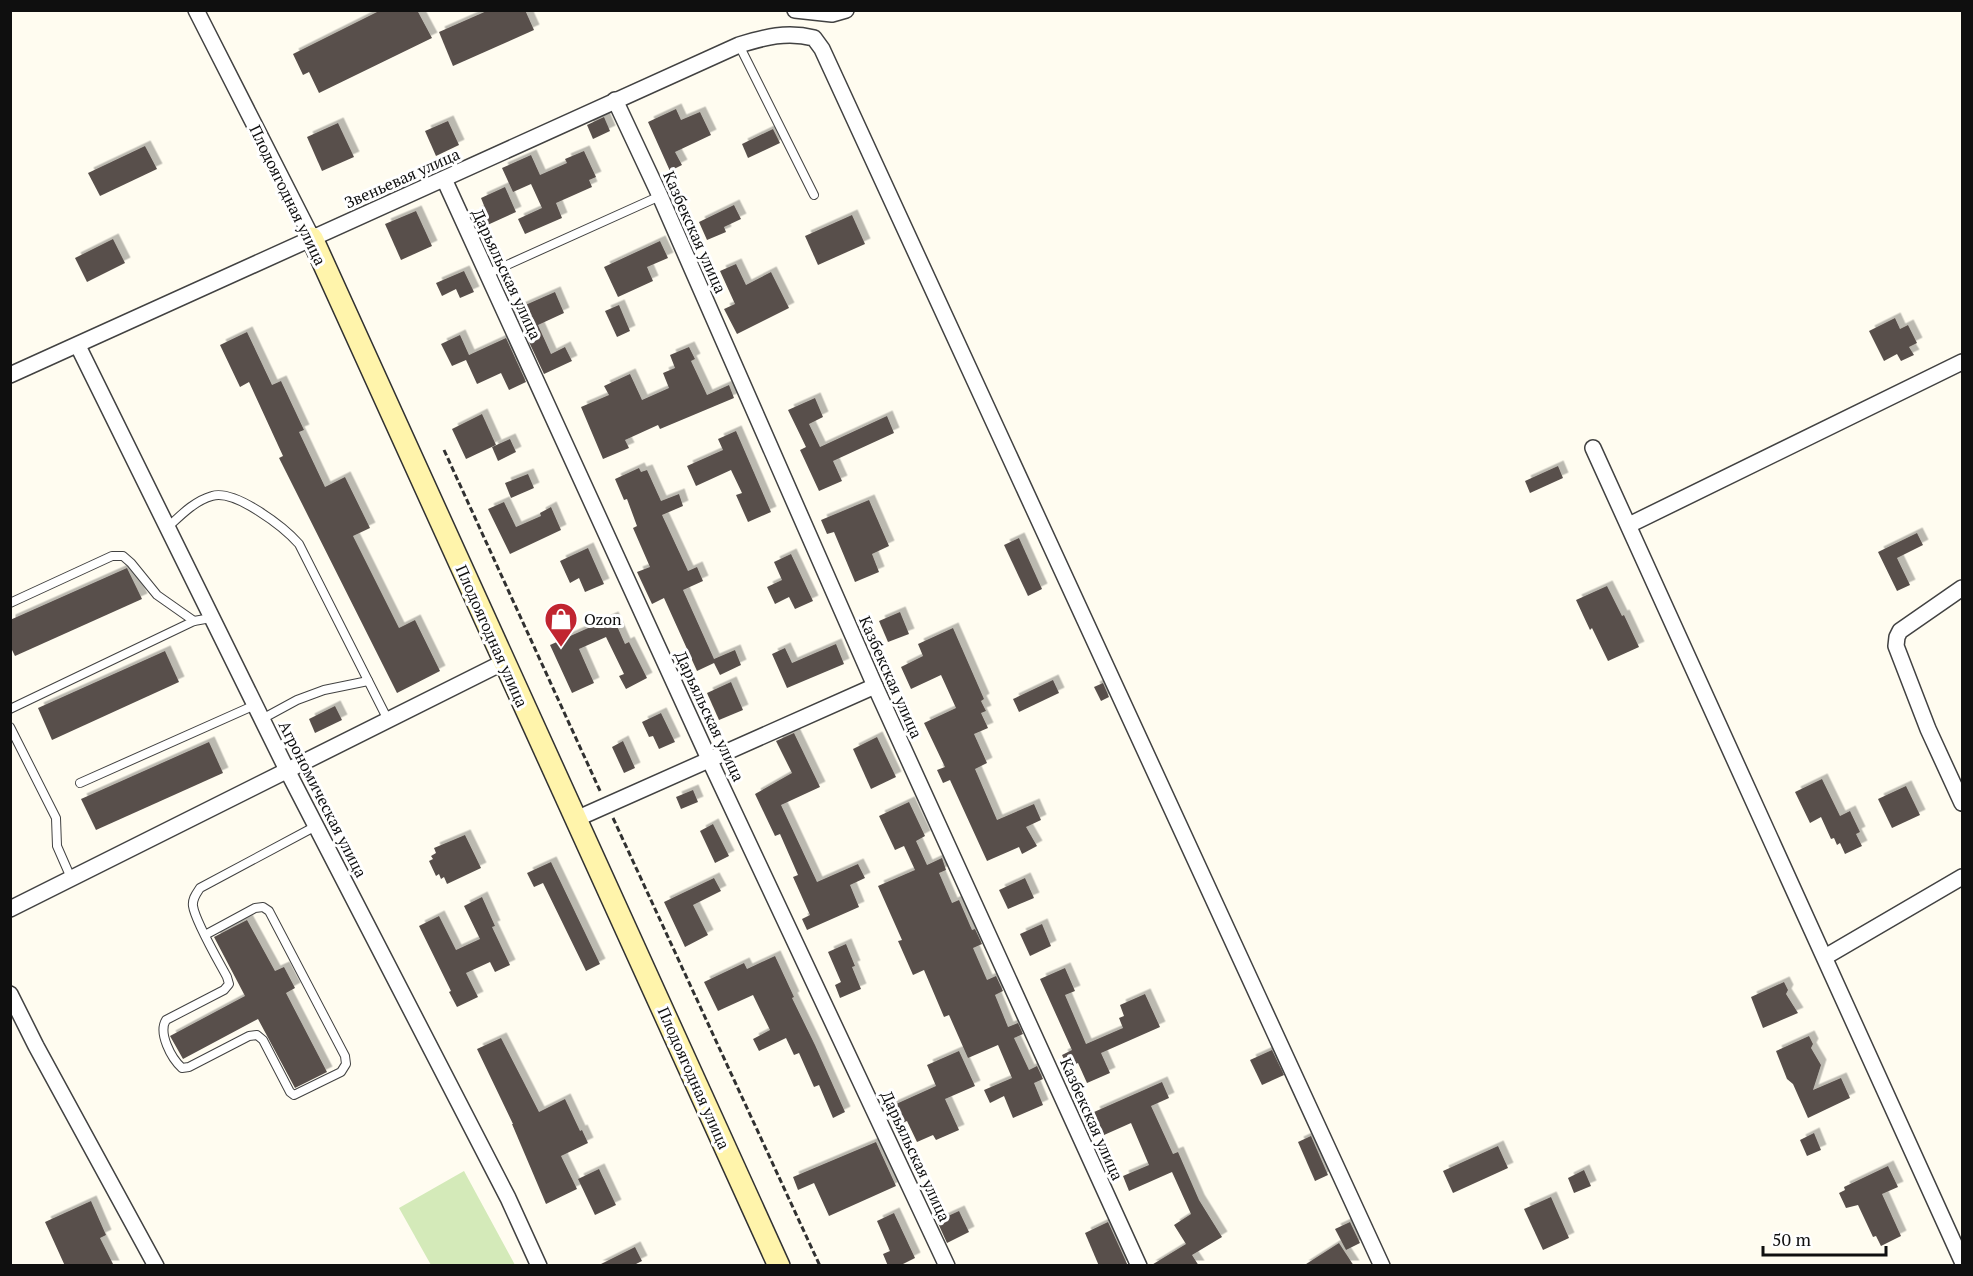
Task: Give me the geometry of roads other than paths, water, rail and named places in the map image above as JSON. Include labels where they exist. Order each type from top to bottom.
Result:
[{"type":"street","name":"Плодоягодная улица","points":[[196,10],[312,238],[779,1266]]},
{"type":"street","points":[[795,10],[832,14],[846,10]]},
{"type":"street","name":"Звеньевая улица","points":[[10,375],[740,45],[767,36],[790,34],[814,38],[822,49],[1382,1266]]},
{"type":"street","name":"Казбекская улица","points":[[615,100],[660,196],[875,686],[1139,1266]]},
{"type":"street","name":"Дарьяльская улица","points":[[444,179],[710,759],[947,1266]]},
{"type":"street","name":"Агрономическая улица","points":[[78,346],[287,770],[503,1187],[539,1266]]},
{"type":"street","points":[[1629,525],[1962,362]]},
{"type":"street","points":[[1593,448],[1962,1261]]},
{"type":"street","points":[[1962,588],[1900,631],[1896,646],[1928,729],[1962,803]]},
{"type":"street","points":[[10,909],[504,662]]},
{"type":"street","points":[[576,819],[875,686]]},
{"type":"street","points":[[1825,957],[1962,877]]},
{"type":"street","points":[[10,994],[156,1266]]},
{"type":"lane","points":[[740,45],[814,195]]},
{"type":"lane","points":[[488,274],[660,196]]},
{"type":"lane","points":[[167,529],[198,502],[213,495],[224,495],[235,499],[278,524],[299,544],[388,720]]},
{"type":"lane","points":[[10,603],[112,556],[123,556],[131,562],[157,595],[194,621]]},
{"type":"lane","points":[[10,709],[194,621],[211,618]]},
{"type":"lane","points":[[80,783],[258,712],[324,690],[368,681]]},
{"type":"lane","points":[[10,727],[56,818],[57,846],[71,878]]},
{"type":"lane","points":[[206,935],[255,908],[263,907],[269,911],[345,1056],[346,1064],[341,1072],[294,1095],[290,1092],[263,1040],[257,1035],[249,1036],[183,1068],[178,1064],[163,1035],[166,1020],[224,990],[229,984],[206,935],[193,907],[194,897],[200,888],[316,826]]},
{"type":"place","name":"Ozon","points":[[561,648]]}]
